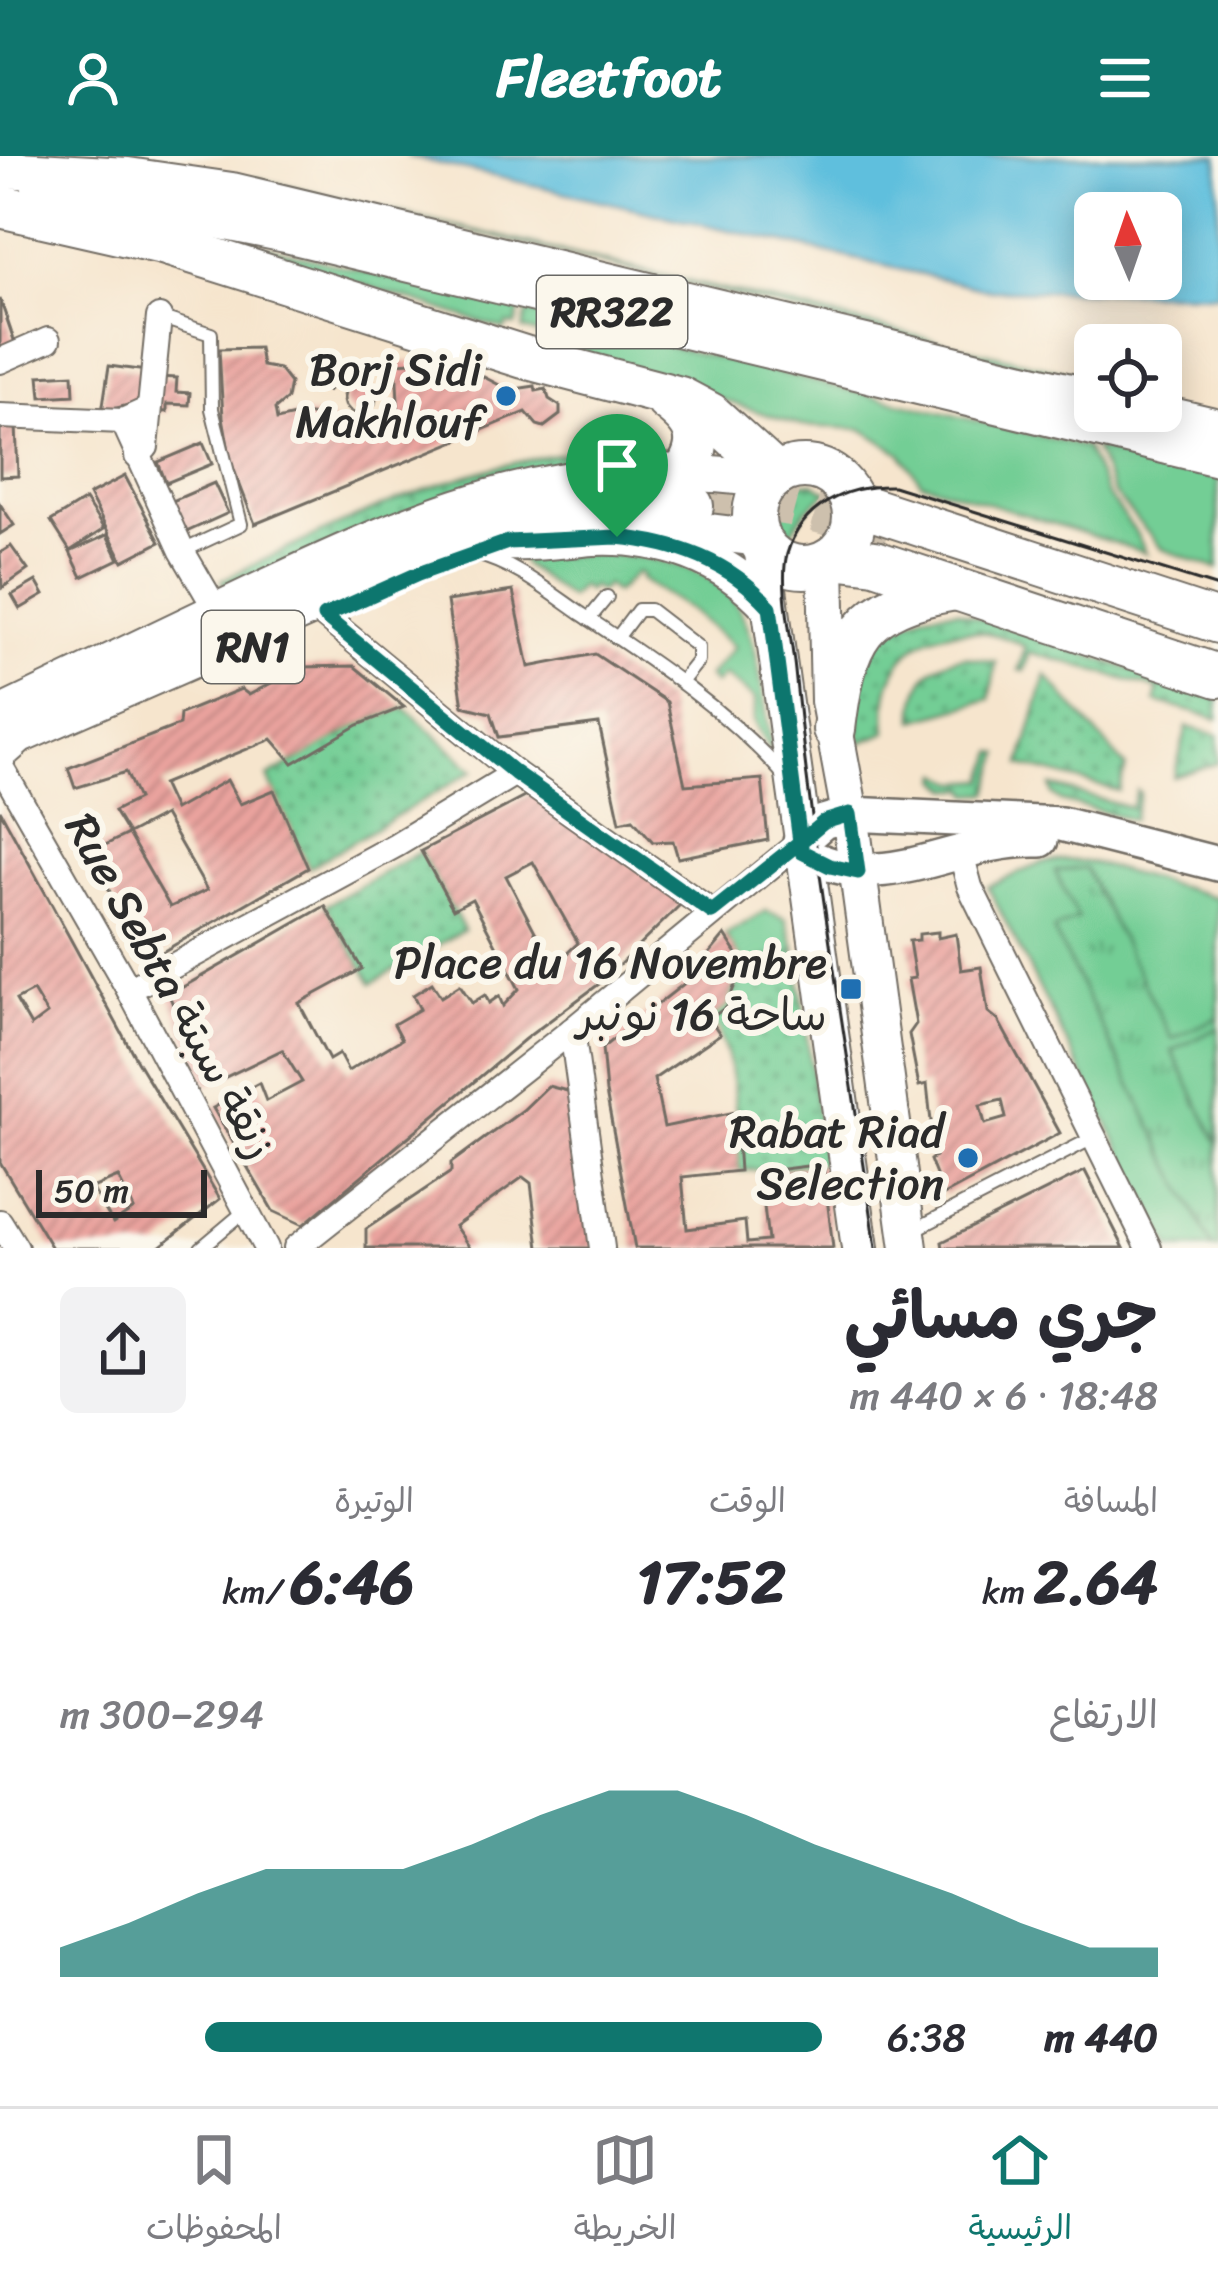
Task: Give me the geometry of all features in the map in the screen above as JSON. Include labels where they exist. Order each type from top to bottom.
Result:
[{"type":"highway","points":[[0,204],[164,243],[524,357],[680,398],[710,414],[773,478],[755,508],[760,542]]},
{"type":"highway","points":[[662,395],[685,413],[698,434],[690,490]]},
{"type":"highway","name":"RN1","points":[[773,478],[802,467],[828,473],[848,491],[853,503],[1218,622]]},
{"type":"highway","points":[[0,729],[449,529],[576,497],[690,490]]},
{"type":"highway","points":[[0,752],[17,733],[467,536],[690,490]]},
{"type":"highway","points":[[830,560],[853,527],[853,503]]},
{"type":"highway","points":[[1218,641],[888,537],[1218,655]]},
{"type":"highway","name":"RN1","points":[[760,542],[772,556],[796,566],[830,560],[874,562],[1218,676]]},
{"type":"highway","points":[[834,729],[843,665],[861,632],[895,605],[956,589]]},
{"type":"main road","name":"RR322","points":[[0,169],[128,176],[232,191],[1074,393]]},
{"type":"main road","name":"RR322","points":[[0,204],[130,208],[244,225],[1218,458]]},
{"type":"main road","points":[[1182,419],[1218,427]]},
{"type":"main road","name":"RN1","points":[[0,715],[402,525],[486,496],[591,475],[690,490],[773,478]]},
{"type":"main road","name":"RN1","points":[[0,752],[402,580],[492,548],[611,524],[686,527],[760,542]]},
{"type":"main road","points":[[492,548],[617,537],[669,544],[718,564],[770,607]]},
{"type":"main road","points":[[760,542],[860,1248]]},
{"type":"main road","points":[[830,560],[828,687],[850,814],[908,1241]]},
{"type":"street","points":[[137,456],[146,447],[159,317]]},
{"type":"street","points":[[0,361],[47,340]]},
{"type":"street","points":[[0,416],[123,421],[149,409]]},
{"type":"street","points":[[123,421],[213,613]]},
{"type":"street","points":[[324,616],[515,773],[712,912]]},
{"type":"street","name":"Rue Sebta زنقة سبتة","points":[[0,765],[129,990],[266,1248]]},
{"type":"street","points":[[129,990],[396,845],[515,773]]},
{"type":"street","points":[[314,1244],[712,912],[801,847],[824,822],[850,814],[1061,824],[1218,864]]},
{"type":"street","points":[[801,847],[830,866],[858,872],[911,866],[960,850],[1045,841],[1218,883]]},
{"type":"street","points":[[960,850],[970,887],[1149,1248]]},
{"type":"street","points":[[572,1030],[602,1248]]},
{"type":"street","points":[[0,1222],[16,1248]]},
{"type":"lane","points":[[159,317],[211,334],[214,423],[241,524],[182,551]]},
{"type":"lane","points":[[492,548],[516,570],[682,681],[732,721],[794,786]]},
{"type":"lane","points":[[590,619],[607,597]]},
{"type":"lane","points":[[617,638],[638,610],[650,610],[698,646],[698,661],[682,681]]},
{"type":"lane","points":[[908,1241],[1094,1138]]},
{"type":"lane","points":[[201,1248],[246,1210]]},
{"type":"green space","points":[[255,178],[1074,373],[1074,380]]},
{"type":"green space","points":[[229,237],[520,311],[516,326],[507,324],[505,330],[219,239]]},
{"type":"green space","points":[[527,312],[1085,447],[1107,495],[1146,553],[921,482],[901,453],[862,429],[802,426],[538,340],[538,334],[523,330]]},
{"type":"green space","points":[[1094,448],[1218,478],[1218,569],[1162,549],[1113,493]]},
{"type":"green space","points":[[685,449],[683,455],[227,593],[222,580],[376,509],[497,467],[574,453]]},
{"type":"green space","points":[[795,483],[813,483],[828,492],[806,510],[784,545],[772,527],[770,511],[778,496]]},
{"type":"green space","points":[[602,554],[653,559],[691,570],[719,585],[750,632],[772,749],[754,722],[755,699],[724,675],[715,684],[708,677],[734,647],[690,610],[640,579],[637,572],[615,593],[606,585],[599,592],[581,586],[569,598],[525,566],[520,557]]},
{"type":"green space","points":[[956,610],[1218,699],[1218,719],[1156,702],[1158,689],[1030,652],[1024,671],[1019,670],[1025,647],[988,633],[948,632],[913,648],[899,664],[890,684],[887,732],[860,743],[854,681],[884,634],[925,613]]},
{"type":"green space","points":[[965,657],[996,662],[990,699],[915,720],[917,696],[926,677],[941,663]]},
{"type":"green space","points":[[1046,675],[1126,767],[1119,791],[1021,765]]},
{"type":"green space","points":[[404,707],[474,770],[308,868],[268,777],[358,725]]},
{"type":"green space","points":[[1187,727],[1218,735],[1218,763],[1174,777]]},
{"type":"green space","points":[[995,752],[1001,754],[989,793],[952,789],[940,780],[941,774],[958,782],[986,780]]},
{"type":"green space","points":[[1051,786],[1131,808],[1137,790],[1140,793],[1133,820],[1061,801]]},
{"type":"green space","points":[[421,851],[464,930],[372,983],[325,906]]},
{"type":"green space","points":[[1042,863],[1093,863],[1218,898],[1218,1248],[1171,1248],[988,887]]},
{"type":"green space","points":[[1042,863],[1093,863],[1218,898],[1218,1017],[1172,1039],[1085,868],[1055,871],[1078,918],[1053,930],[1213,1248],[1171,1248],[988,887]]},
{"type":"green space","points":[[766,911],[786,919],[796,951],[743,963],[725,935]]},
{"type":"green space","points":[[796,951],[823,1164],[739,1171],[731,1072],[710,1019],[727,1006],[743,963]]},
{"type":"green space","points":[[1218,1028],[1218,1143],[1172,1051]]},
{"type":"water","points":[[406,156],[1218,156],[1218,294],[1182,293],[1182,192],[1074,192],[1074,291],[990,290]]},
{"type":"building","points":[[0,299],[15,343],[0,349]]},
{"type":"building","points":[[259,348],[262,366],[279,369],[290,383],[287,399],[275,409],[277,420],[303,414],[324,417],[356,443],[399,421],[396,363],[451,360],[509,390],[546,389],[549,399],[560,406],[560,415],[544,427],[526,412],[255,524],[231,462],[219,349]]},
{"type":"building","points":[[109,366],[147,371],[143,401],[102,412]]},
{"type":"building","points":[[318,367],[336,375],[328,391],[311,383]]},
{"type":"building","points":[[73,374],[74,395],[41,397],[39,376]]},
{"type":"building","points":[[154,377],[177,378],[176,392],[190,393],[189,405],[167,404],[167,412],[153,411]]},
{"type":"building","points":[[360,382],[371,387],[376,398],[371,409],[360,414],[349,409],[344,398],[349,387]]},
{"type":"building","points":[[16,425],[18,476],[0,477],[0,426]]},
{"type":"building","points":[[203,443],[212,464],[166,483],[158,462]]},
{"type":"building","points":[[125,476],[160,542],[123,561],[89,495]]},
{"type":"building","points":[[214,483],[228,513],[184,533],[170,502]]},
{"type":"building","points":[[85,500],[104,529],[70,551],[51,521]]},
{"type":"building","points":[[0,504],[14,525],[0,534]]},
{"type":"building","points":[[107,535],[119,559],[82,577],[70,552]]},
{"type":"building","points":[[11,546],[28,570],[2,588],[0,553]]},
{"type":"building","points":[[36,581],[44,595],[20,609],[12,595]]},
{"type":"building","points":[[513,591],[529,667],[595,654],[667,702],[685,785],[762,779],[768,840],[678,858],[673,841],[653,842],[633,819],[620,822],[599,724],[499,737],[491,713],[463,706],[447,601]]},
{"type":"building","points":[[354,666],[404,707],[358,725],[293,763],[272,739],[162,784],[174,810],[227,780],[240,804],[274,790],[308,868],[150,959],[91,852],[128,834],[114,811],[138,799],[126,772],[75,788],[68,768],[179,725],[180,714],[241,689],[249,695],[301,667]],"holes":[[[164,815],[207,890],[170,907],[128,834]]]},
{"type":"building","points":[[532,793],[684,901],[603,981],[525,1039],[303,1225],[273,1211],[213,1108],[259,1083],[266,1101],[302,1082],[282,1050],[207,1086],[169,995],[325,906],[362,969],[299,1003],[329,1060],[339,1054],[348,1071],[402,1039],[394,1024],[420,1009],[413,995],[432,983],[441,997],[460,985],[472,1003],[485,995],[489,1003],[499,996],[503,1006],[519,989],[472,899],[453,909],[421,851]],"holes":[[[533,862],[578,943],[553,966],[506,876]]]},
{"type":"building","points":[[0,810],[137,1061],[220,1199],[158,1248],[52,1248],[0,1162]],"holes":[[[33,991],[47,1014],[31,1026],[16,1000]],[[118,1177],[134,1209],[113,1223],[92,1188]]]},
{"type":"building","points":[[938,932],[938,938],[956,934],[961,970],[981,967],[988,1012],[998,1020],[1060,1133],[944,1195],[930,1160],[935,1156],[928,1143],[933,1140],[927,1084],[919,1086],[909,1034],[916,1024],[908,979],[915,978],[909,941],[919,940],[919,934]],"holes":[[[1002,1100],[1006,1118],[985,1124],[980,1105]]]},
{"type":"building","points":[[725,935],[743,963],[727,1006],[710,1019],[720,1034],[654,1079],[664,1127],[735,1112],[739,1171],[682,1177],[687,1229],[745,1221],[747,1243],[768,1241],[760,1172],[823,1164],[833,1248],[635,1248],[602,1048],[685,983]]},
{"type":"building","points":[[548,1086],[575,1093],[595,1248],[539,1248],[531,1183],[523,1177],[455,1226],[470,1248],[366,1248],[366,1229],[451,1172],[451,1163]]},
{"type":"building","points":[[1085,1171],[1124,1248],[943,1248],[942,1242]]},
{"type":"tunnel","points":[[691,492],[791,505],[888,530]]},
{"type":"tram line","points":[[876,1248],[822,888],[787,611],[785,566],[794,537],[814,511],[842,494],[893,486],[1218,587]]},
{"type":"place","name":"Borj Sidi Makhlouf","points":[[506,396]]},
{"type":"place","name":"Place du 16 Novembre ساحة 16 نونبر","points":[[851,989]]},
{"type":"place","name":"Rabat Riad Selection","points":[[968,1158]]},
{"type":"route","points":[[617,537],[508,542],[418,574],[324,616],[515,773],[712,912],[800,842],[802,852],[818,861],[858,872],[850,814],[814,827],[800,842],[770,607],[746,583],[694,553],[669,544],[617,537]]}]
